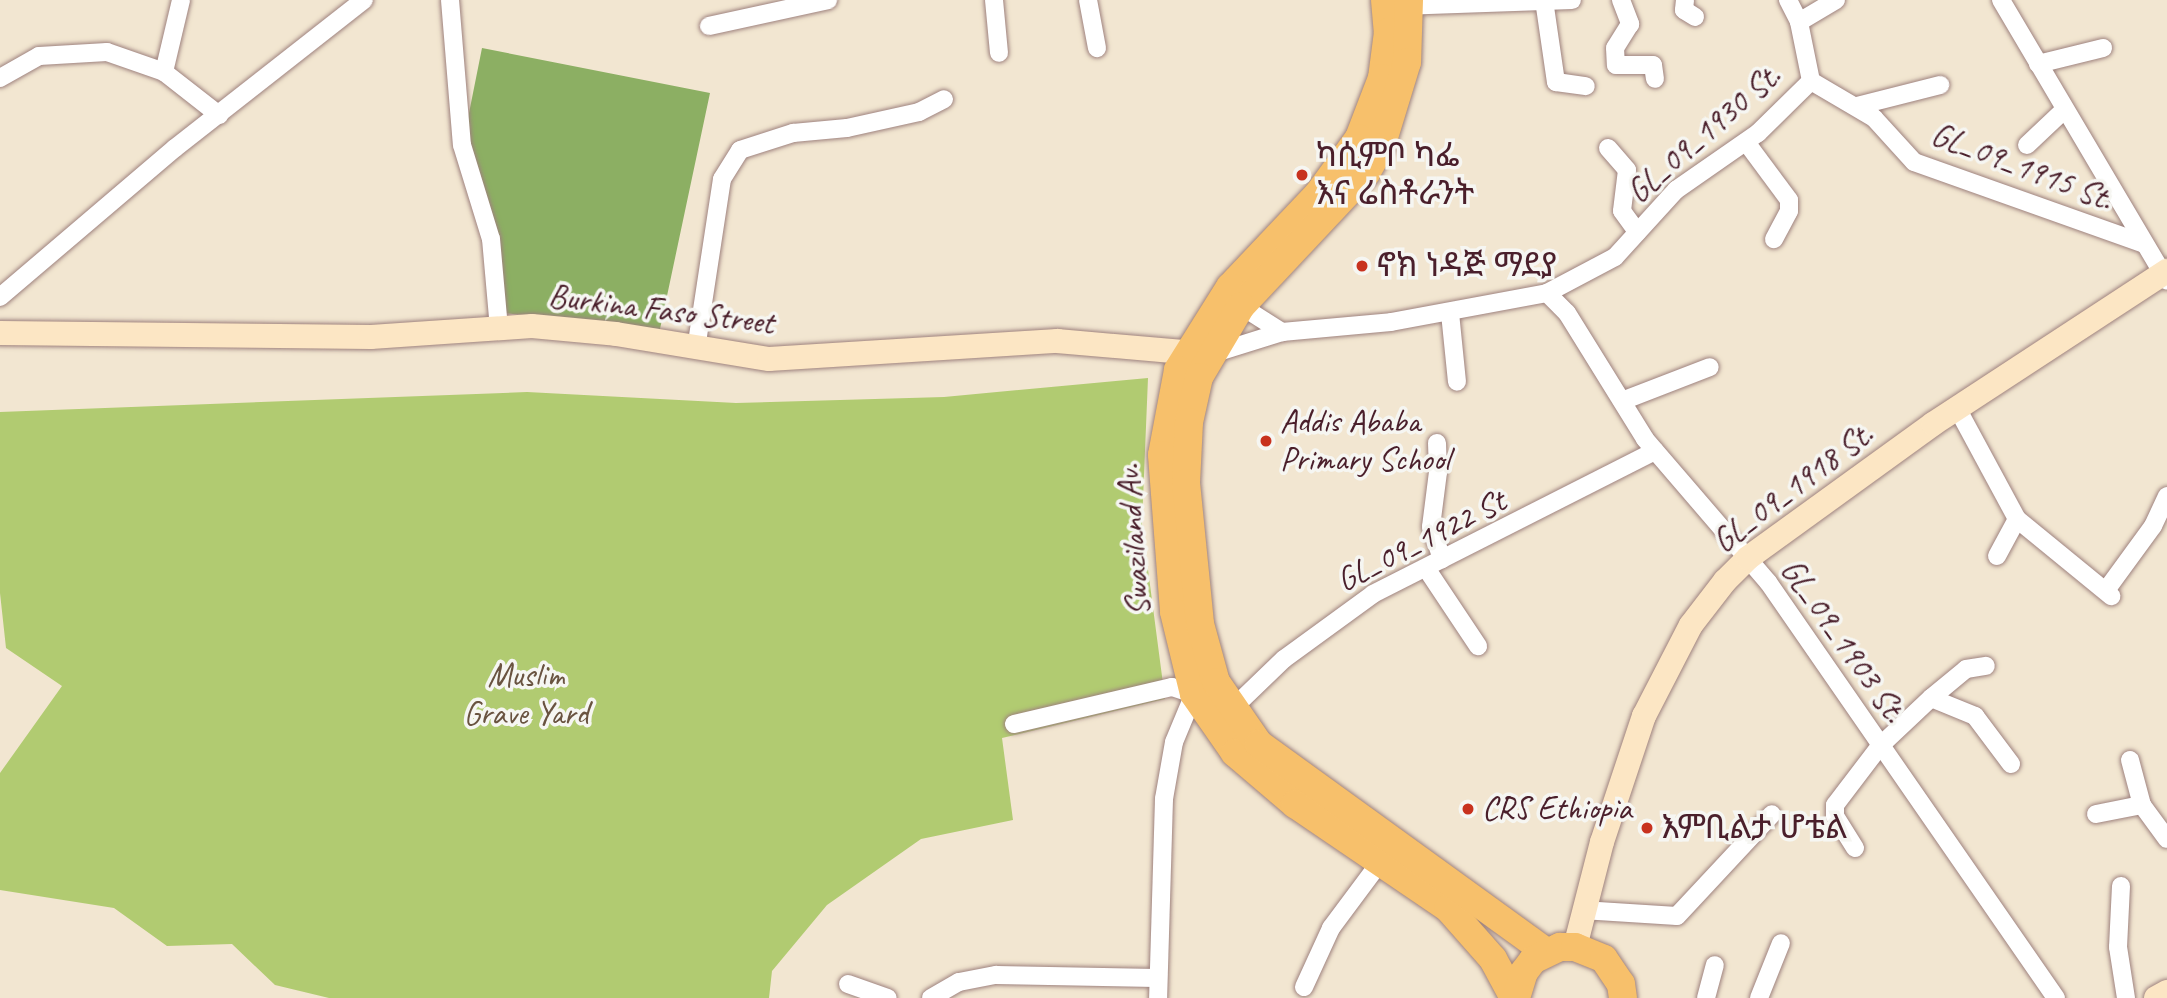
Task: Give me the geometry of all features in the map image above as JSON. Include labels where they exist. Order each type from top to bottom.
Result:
[{"type":"main road","name":"Swaziland Av.","points":[[1398,3],[1405,72],[1381,147],[1366,173],[1198,353],[1189,422],[1186,483],[1204,648],[1232,709],[1273,757],[1546,952]]},
{"type":"main road","name":"Swaziland Av.","points":[[1398,3],[1382,78],[1359,138],[1319,193],[1230,287],[1166,413],[1161,485],[1177,632],[1194,694],[1220,734],[1256,773],[1463,922],[1493,959],[1515,998]]},
{"type":"main road","name":"GL_09_1918 St.","points":[[1576,947],[1582,910],[1656,688],[1709,600],[1748,558],[1957,408],[2166,276]]},
{"type":"main road","name":"Burkina Faso Street","points":[[0,333],[370,337],[499,329],[592,330],[696,349],[798,360],[1057,341],[1198,353]]},
{"type":"main road","points":[[1515,998],[1524,972],[1546,952],[1576,947],[1604,959],[1625,993]]},
{"type":"main road","points":[[2156,998],[2167,992]]},
{"type":"street","points":[[164,72],[181,0]]},
{"type":"street","points":[[0,297],[219,115],[364,0]]},
{"type":"street","points":[[450,0],[462,145],[491,239],[499,329]]},
{"type":"street","points":[[709,26],[828,0]]},
{"type":"street","points":[[994,0],[999,53]]},
{"type":"street","points":[[1088,0],[1097,48]]},
{"type":"street","points":[[1398,3],[1572,0]]},
{"type":"street","points":[[1621,0],[1630,24],[1615,48],[1616,65],[1653,65],[1655,79]]},
{"type":"street","points":[[1685,0],[1684,10],[1695,17]]},
{"type":"street","points":[[1788,0],[1799,22],[1811,81]]},
{"type":"street","points":[[1799,22],[1836,0]]},
{"type":"street","points":[[2001,0],[2144,244],[2166,276]]},
{"type":"street","points":[[1544,1],[1556,82],[1586,86]]},
{"type":"street","points":[[2038,64],[2103,48]]},
{"type":"street","points":[[0,78],[39,56],[76,51],[107,52],[164,72],[219,115]]},
{"type":"street","name":"GL_09_1930 St.","points":[[1198,353],[1282,332],[1450,313],[1547,293],[1596,269],[1637,232],[1676,190],[1746,142],[1811,81]]},
{"type":"street","name":"GL_09_1915 St.","points":[[1811,81],[1857,106],[1920,166],[2144,244]]},
{"type":"street","name":"GL_09_1915 St.","points":[[1857,106],[1940,85]]},
{"type":"street","points":[[696,349],[722,179],[740,150],[793,133],[847,128],[919,112],[944,99]]},
{"type":"street","points":[[2027,145],[2064,110]]},
{"type":"street","points":[[1746,142],[1789,200],[1789,211],[1774,239]]},
{"type":"street","name":"GL_09_1930 St.","points":[[1608,148],[1627,170],[1622,211],[1637,232]]},
{"type":"street","name":"GL_09_1903 St.","points":[[1547,293],[1567,313],[1655,451],[1748,558],[2056,998]]},
{"type":"street","points":[[1241,306],[1282,332]]},
{"type":"street","points":[[1450,313],[1457,382]]},
{"type":"street","points":[[1622,401],[1710,367]]},
{"type":"street","points":[[1957,408],[2017,519],[2109,592],[2152,526],[2167,496]]},
{"type":"street","points":[[1437,443],[1431,527],[1442,559]]},
{"type":"street","name":"GL_09_1922 St","points":[[1232,709],[1261,678],[1349,608],[1655,451]]},
{"type":"street","points":[[1997,556],[2017,519]]},
{"type":"street","points":[[1426,568],[1478,646]]},
{"type":"street","points":[[1855,848],[1834,810],[1880,746],[1966,669],[1986,666]]},
{"type":"street","points":[[1014,724],[1172,687],[1194,694],[1174,742],[1164,799],[1156,978],[1158,998]]},
{"type":"street","points":[[1931,698],[1975,716],[2011,764]]},
{"type":"street","points":[[2130,760],[2142,805],[2167,839]]},
{"type":"street","points":[[2096,814],[2142,805]]},
{"type":"street","points":[[1582,910],[1677,916],[1772,814]]},
{"type":"street","points":[[1304,986],[1331,928],[1381,861]]},
{"type":"street","points":[[2121,886],[2118,947],[2126,998]]},
{"type":"street","points":[[1759,998],[1781,943]]},
{"type":"street","points":[[1706,998],[1715,965]]},
{"type":"street","points":[[931,998],[959,982],[996,975],[1156,978]]},
{"type":"street","points":[[849,984],[888,998]]},
{"type":"green space","points":[[482,48],[710,93],[660,329],[493,312],[495,232],[463,143]]},
{"type":"green space","name":"Muslim Grave Yard","points":[[1148,378],[1142,524],[1165,699],[1002,738],[1013,820],[921,839],[827,905],[772,971],[769,998],[329,998],[275,985],[232,944],[167,946],[114,908],[0,890],[0,773],[62,686],[6,648],[0,593],[0,412],[527,392],[736,403],[944,397]]},
{"type":"place","name":"ካሲምቦ ካፌ እና ሬስቶራንት","points":[[1302,175]]},
{"type":"place","name":"ኖክ ነዳጅ ማደያ","points":[[1362,266]]},
{"type":"place","name":"Addis Ababa Primary School","points":[[1266,441]]},
{"type":"place","name":"CRS Ethiopia","points":[[1468,809]]},
{"type":"place","name":"እምቢልታ ሆቴል","points":[[1647,828]]}]
